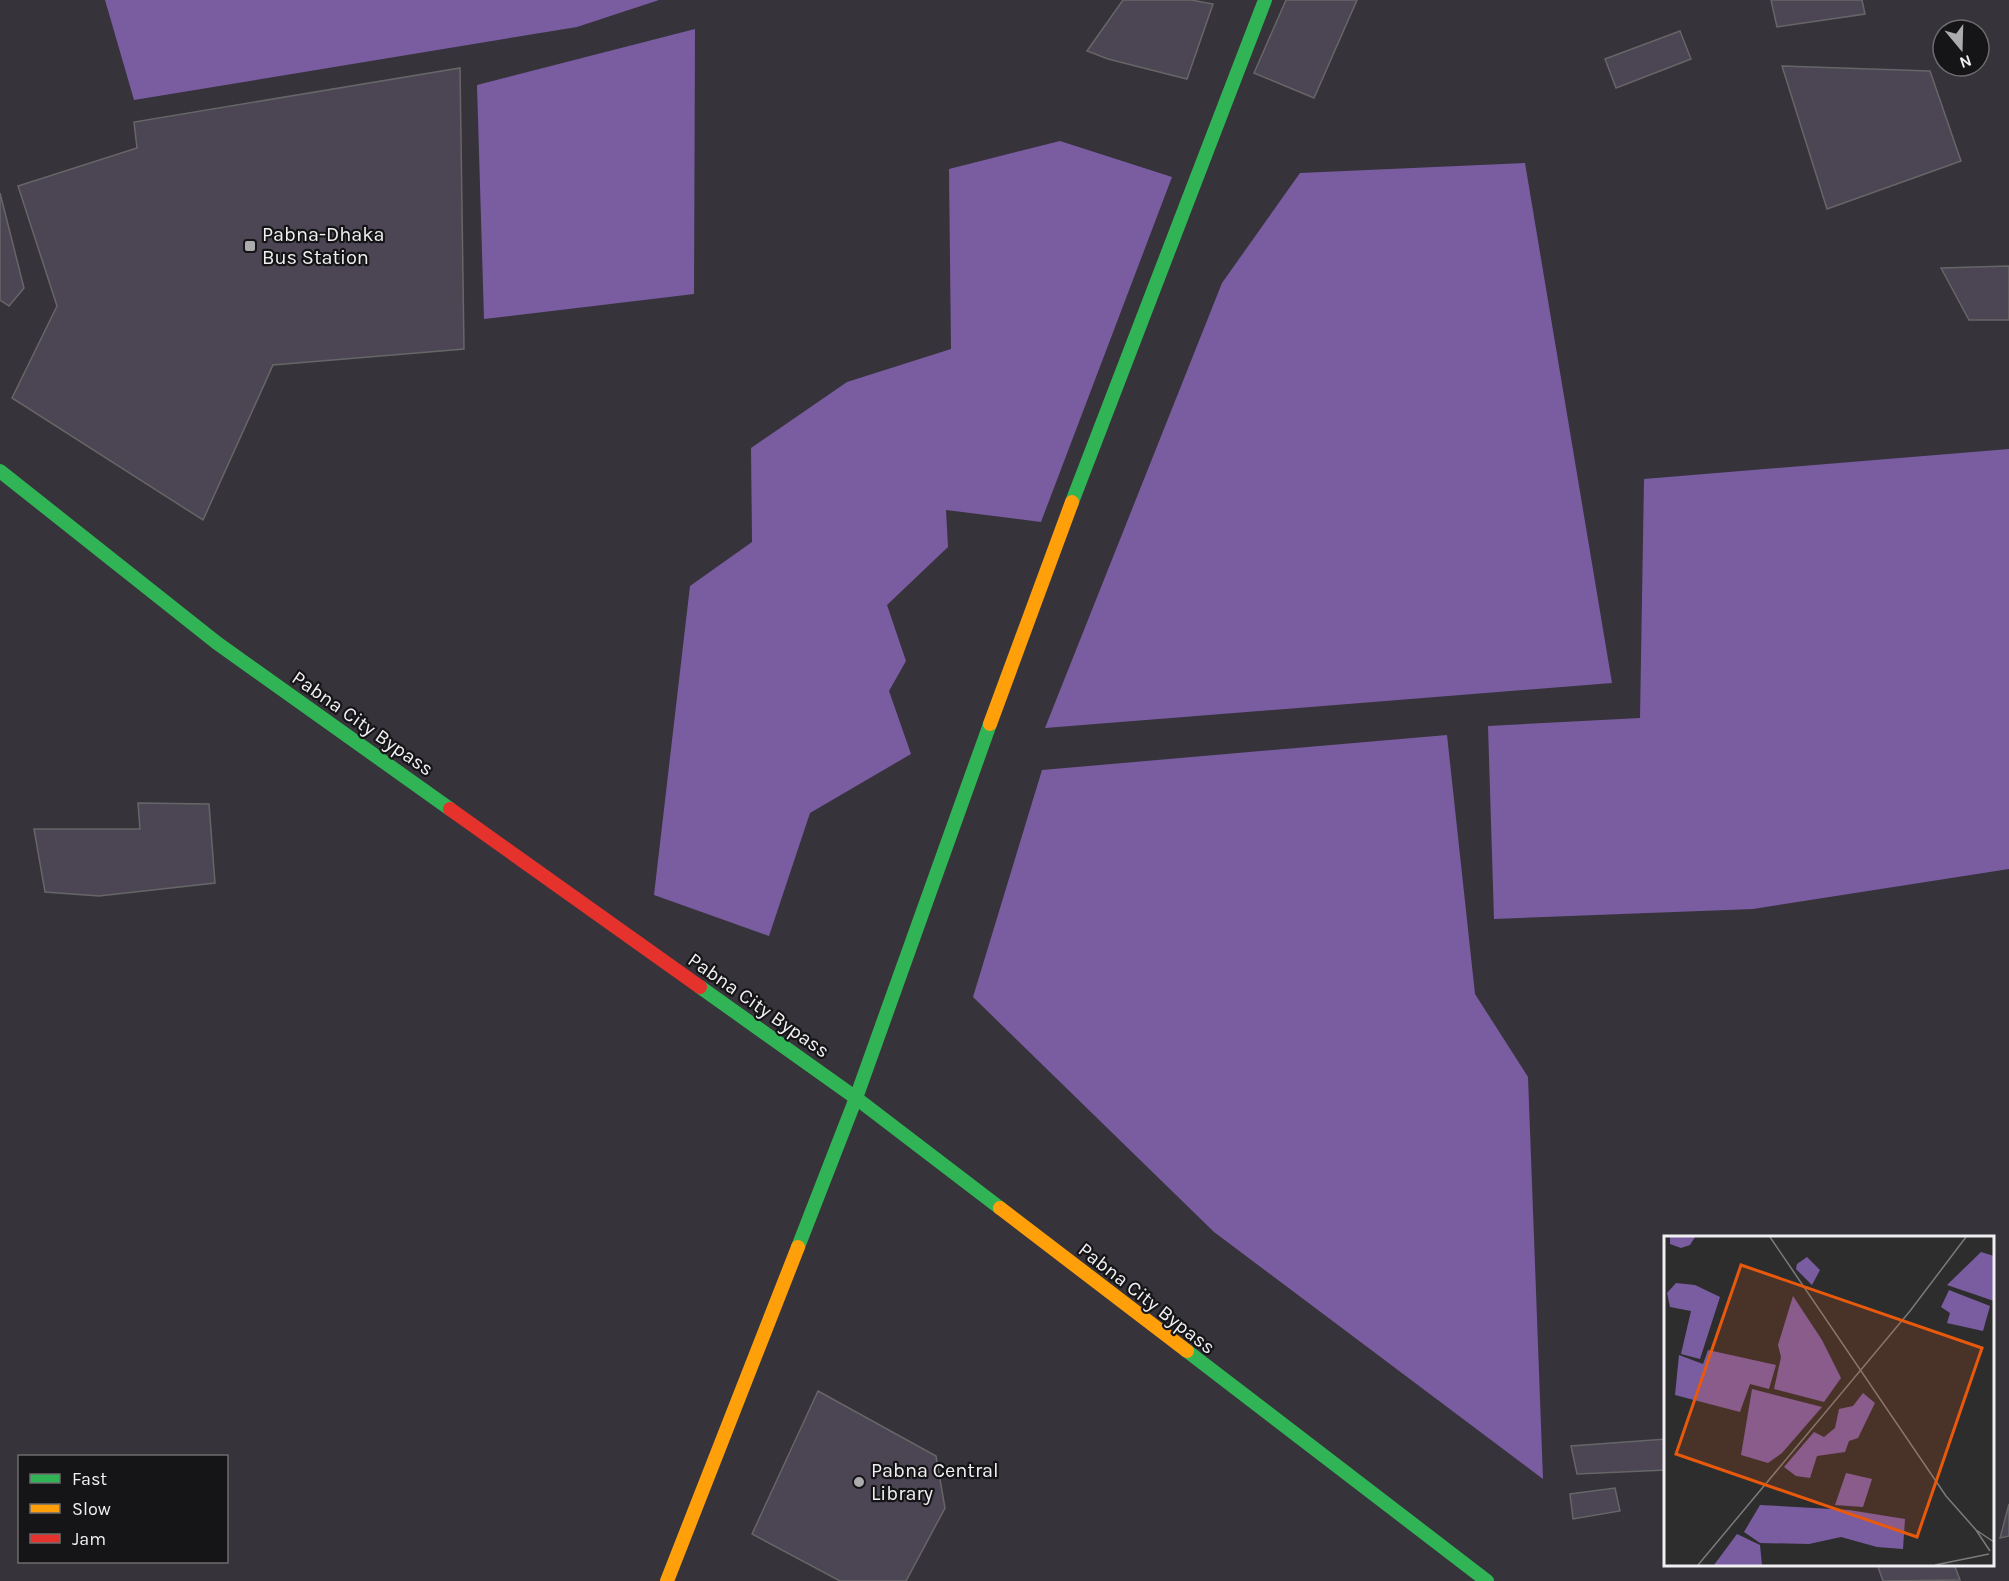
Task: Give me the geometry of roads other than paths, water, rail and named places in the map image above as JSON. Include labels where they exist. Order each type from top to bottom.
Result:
[{"type":"main road","points":[[668,1581],[856,1098],[1039,587],[1265,0]]},
{"type":"main road","name":"Pabna City Bypass","points":[[0,471],[217,643],[856,1098],[1177,1347],[1487,1581]]},
{"type":"place","name":"Pabna-Dhaka Bus Station","points":[[250,246]]},
{"type":"place","name":"Pabna Central Library","points":[[859,1482]]}]
